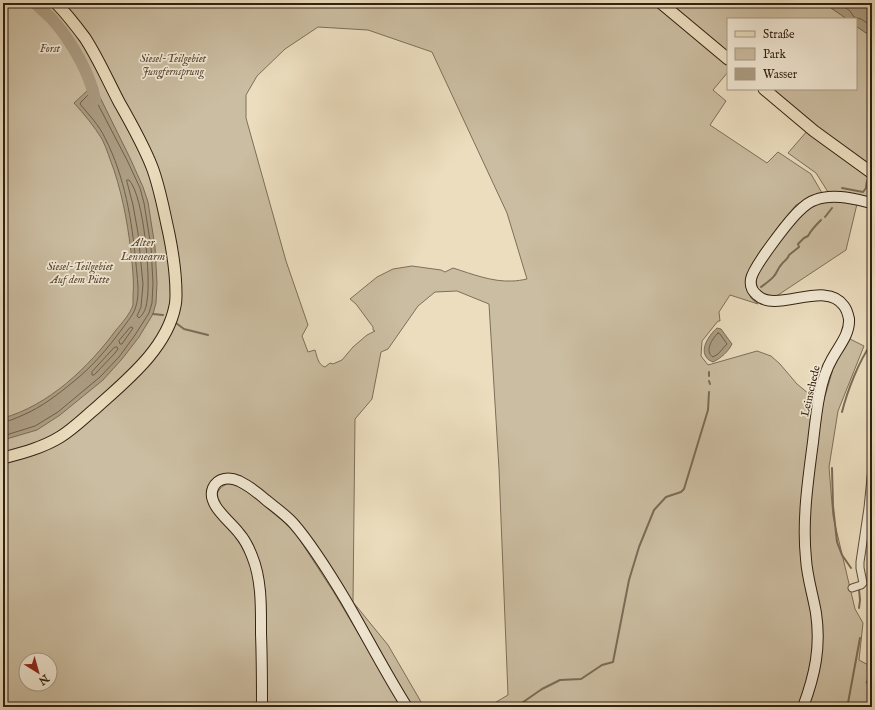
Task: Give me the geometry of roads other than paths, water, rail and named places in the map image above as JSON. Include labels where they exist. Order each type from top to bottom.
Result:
[{"type":"main road","points":[[3,458],[37,448],[61,437],[79,423],[134,373],[146,359],[162,337],[171,321],[175,305],[176,285],[174,256],[152,167],[142,145],[85,39],[72,20],[56,3]]},
{"type":"main road","points":[[661,3],[727,58]]},
{"type":"main road","points":[[765,90],[814,131],[872,173]]},
{"type":"main road","name":"Leinschede","points":[[804,707],[814,675],[818,646],[816,612],[806,558],[806,505],[810,465],[816,419],[824,377],[830,362],[845,337],[849,326],[849,317],[842,303],[832,297],[817,296],[767,301],[758,296],[753,290],[751,278],[782,231],[797,213],[808,203],[817,199],[833,197],[851,198],[872,203]]},
{"type":"main road","points":[[262,707],[261,617],[256,568],[253,557],[240,534],[213,502],[213,488],[218,482],[225,479],[234,479],[247,485],[293,524],[335,582],[407,707]]},
{"type":"street","points":[[852,588],[861,585],[864,582],[860,562],[872,468]]},
{"type":"water","points":[[824,3],[872,3],[872,37],[857,27],[857,18],[846,18]]},
{"type":"water","name":"Alter Lennearm","points":[[93,83],[130,158],[148,202],[155,247],[157,283],[156,303],[153,314],[139,337],[103,380],[60,415],[37,430],[3,440],[3,418],[20,412],[51,395],[80,371],[93,358],[126,318],[133,305],[131,250],[126,216],[118,182],[102,139],[89,120],[74,103]]},
{"type":"water","points":[[717,328],[721,329],[732,344],[719,359],[713,362],[707,359],[704,350],[706,342]]},
{"type":"waterway","points":[[35,3],[57,25],[74,49],[88,76],[95,100]]},
{"type":"waterway","points":[[842,188],[863,192],[866,188],[867,181]]},
{"type":"waterway","points":[[825,217],[832,208]]},
{"type":"waterway","points":[[761,287],[773,277],[789,255],[799,247],[798,244],[808,236],[821,220]]},
{"type":"waterway","points":[[153,314],[163,315]]},
{"type":"waterway","points":[[176,323],[184,329],[208,335]]},
{"type":"waterway","points":[[842,412],[854,376],[872,343]]},
{"type":"waterway","points":[[516,707],[542,689],[560,680],[581,679],[602,665],[613,662],[629,580],[639,547],[654,510],[666,497],[681,492],[684,489],[708,410],[709,392]]},
{"type":"waterway","points":[[832,468],[833,506],[837,542],[842,555],[851,568]]},
{"type":"waterway","points":[[859,589],[859,608]]},
{"type":"waterway","points":[[847,707],[860,638]]},
{"type":"park label","name":"Forst","points":[[50,49]]},
{"type":"park label","name":"Siesel-Teilgebiet Jungfernsprung","points":[[173,65]]},
{"type":"park label","name":"Siesel-Teilgebiet Auf dem Pütte","points":[[80,273]]}]
